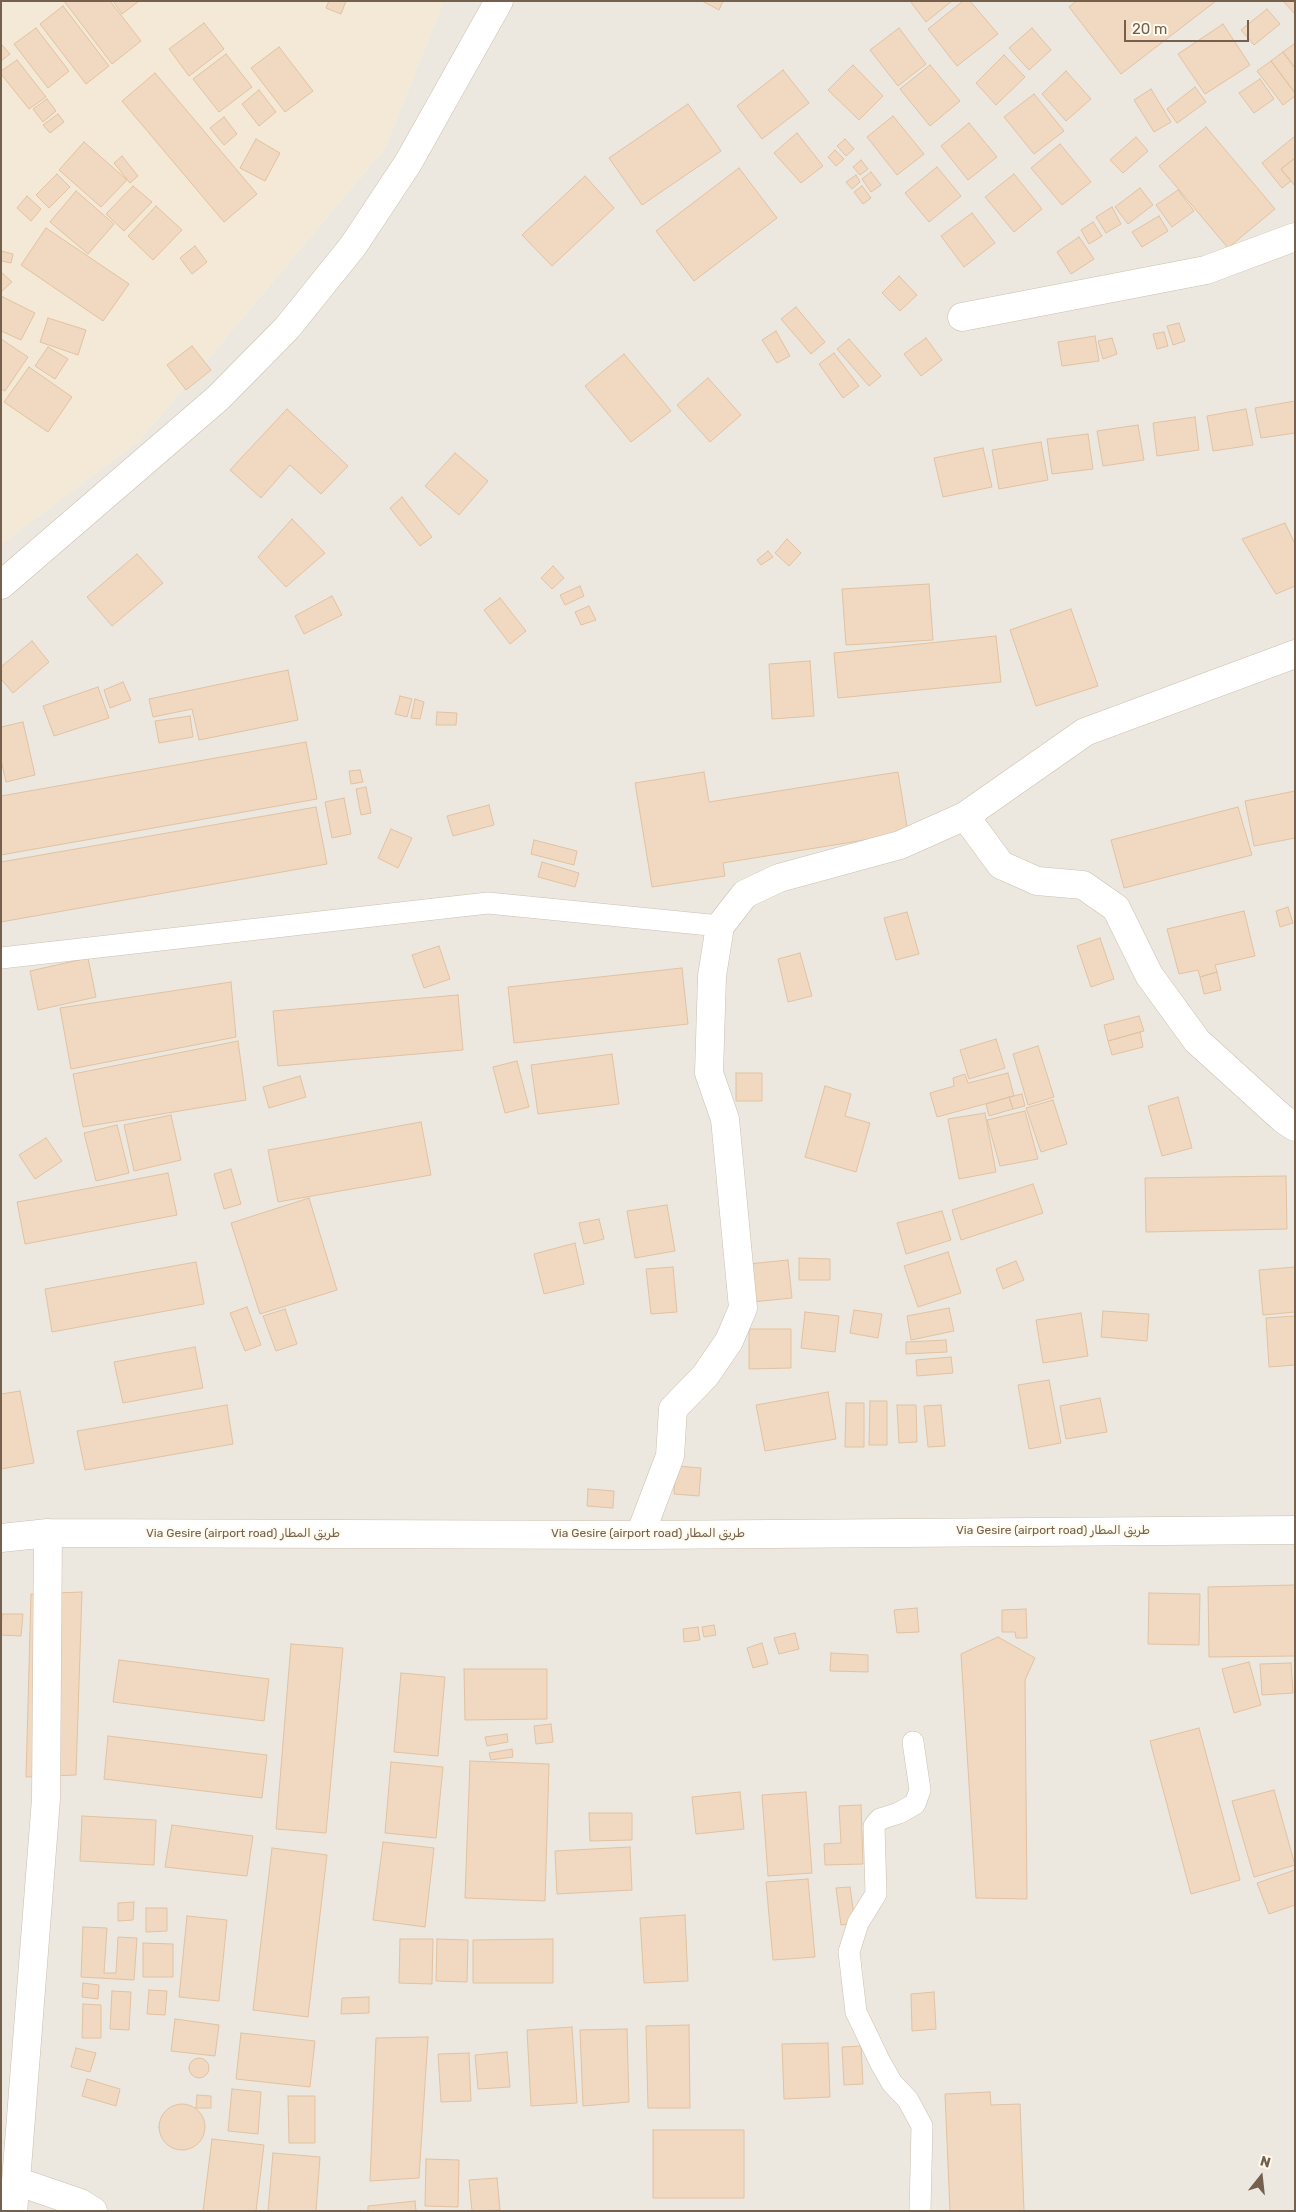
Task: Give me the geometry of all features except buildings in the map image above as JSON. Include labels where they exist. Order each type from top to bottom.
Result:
[{"type":"street","points":[[1,585],[218,398],[287,328],[353,246],[408,163],[500,1]]},
{"type":"street","points":[[962,317],[1206,270],[1295,237]]},
{"type":"street","points":[[640,1535],[670,1456],[673,1409],[705,1376],[729,1341],[742,1308],[725,1119],[709,1073],[712,976],[720,926],[745,894],[779,878],[900,845],[965,816],[1085,732],[1295,654]]},
{"type":"street","points":[[965,816],[1001,864],[1037,881],[1082,885],[1116,908],[1149,975],[1197,1041],[1283,1119],[1295,1127]]},
{"type":"street","name":"Via Gesire (airport road) طريق المطار","points":[[1,1538],[48,1533],[640,1535],[1295,1530]]},
{"type":"street","points":[[13,2211],[46,1799],[48,1533]]},
{"type":"street","points":[[16,2181],[80,2203],[93,2211]]},
{"type":"lane","points":[[1,958],[488,903],[720,926]]},
{"type":"lane","points":[[913,1742],[920,1790],[915,1804],[899,1813],[880,1819],[874,1826],[876,1894],[858,1923],[849,1952],[856,2012],[892,2083],[908,2100],[922,2126],[920,2211]]},
{"type":"shaded area","points":[[1,1],[444,1],[385,148],[139,441],[1,544]]},
{"type":"shaded area","points":[[444,1],[1295,1],[1295,2211],[1,2211],[1,544],[139,441],[385,148]]}]
